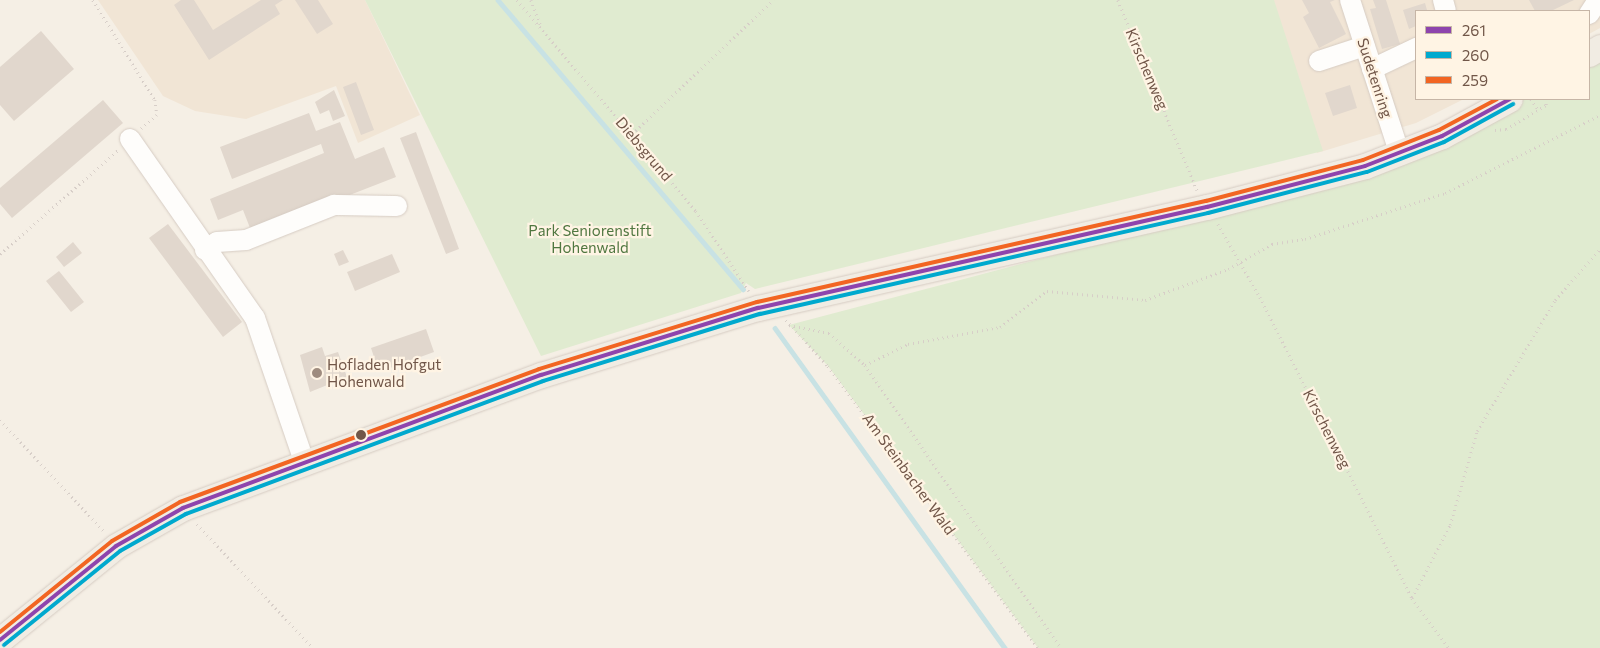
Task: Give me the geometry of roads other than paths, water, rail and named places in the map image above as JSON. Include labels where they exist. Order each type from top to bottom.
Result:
[{"type":"main road","points":[[0,640],[116,546],[183,508],[304,461],[541,375],[767,306],[1203,200],[1400,155],[1508,100]]},
{"type":"street","name":"Sudetenring","points":[[1350,0],[1400,155]]},
{"type":"street","points":[[1590,12],[1598,0]]},
{"type":"street","points":[[1319,61],[1365,46]]},
{"type":"street","points":[[1372,69],[1415,48]]},
{"type":"street","points":[[130,139],[205,250],[255,318],[304,461]]},
{"type":"street","points":[[205,250],[217,242],[246,240],[334,205],[397,206]]},
{"type":"waterway","points":[[498,0],[743,289]]},
{"type":"waterway","points":[[775,328],[1005,648]]},
{"type":"place","name":"Hofladen Hofgut Hohenwald","points":[[317,373]]},
{"type":"park label","name":"Park Seniorenstift Hohenwald","points":[[590,238]]}]
